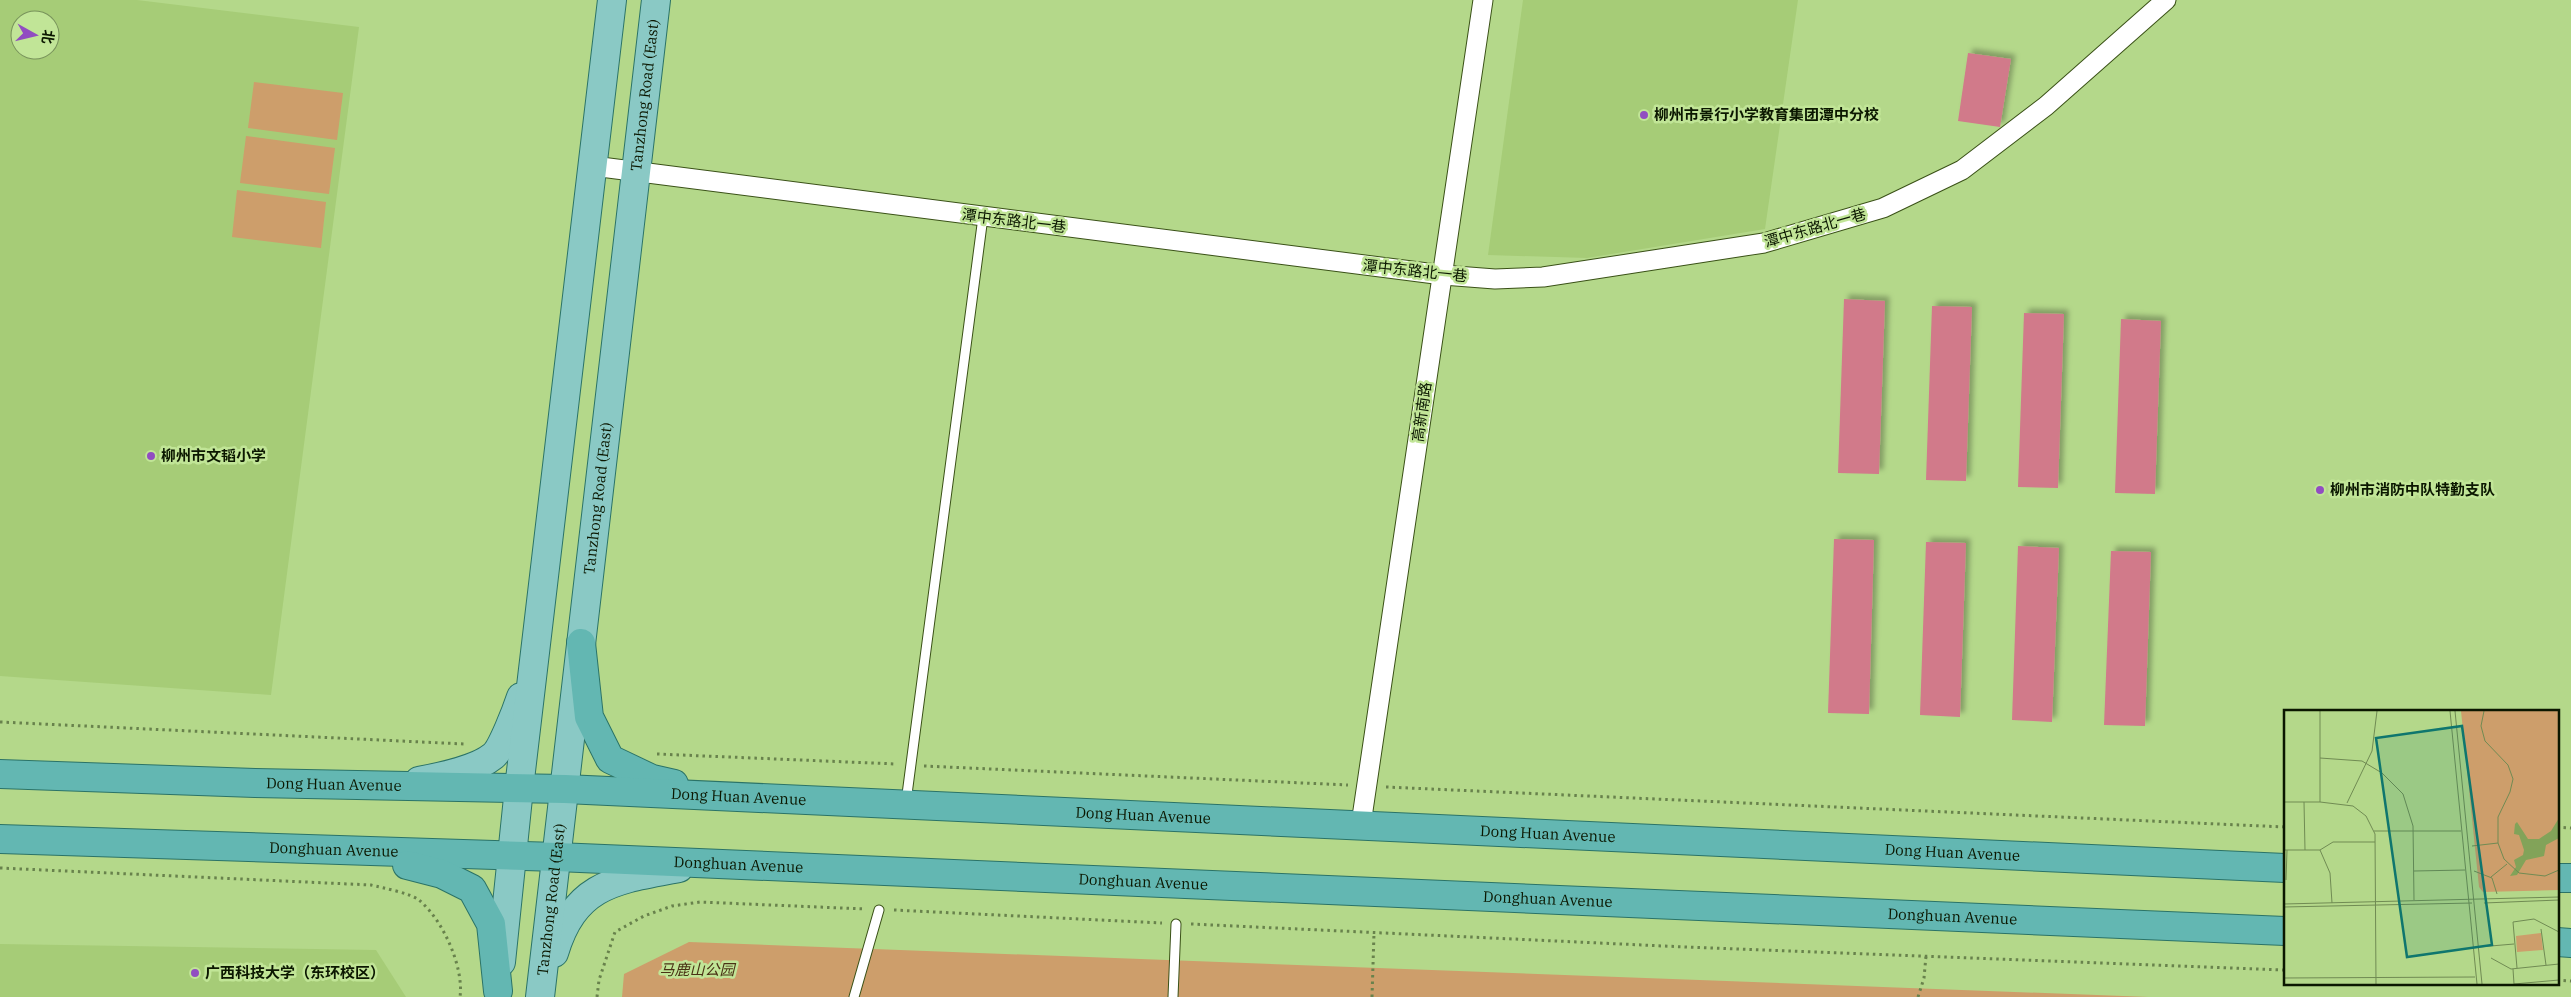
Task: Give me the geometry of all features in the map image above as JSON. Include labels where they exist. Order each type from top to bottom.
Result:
[{"type":"highway","points":[[581,643],[589,717],[610,759],[652,779],[722,796]]},
{"type":"highway","name":"Dong Huan Avenue","points":[[0,774],[565,789],[1361,824],[2284,868]]},
{"type":"highway","name":"Donghuan Avenue","points":[[0,838],[512,857],[557,857],[2284,931]]},
{"type":"highway","points":[[352,851],[442,874],[472,889],[491,924],[498,994]]},
{"type":"highway","points":[[2558,878],[2571,878]]},
{"type":"highway","points":[[2558,942],[2571,943]]},
{"type":"main road","points":[[498,994],[519,788],[612,0]]},
{"type":"main road","name":"Tanzhong Road (East)","points":[[540,997],[656,0]]},
{"type":"main road","points":[[396,786],[455,773],[493,756],[516,712],[536,645]]},
{"type":"main road","points":[[540,997],[561,931],[582,899],[617,880],[703,863]]},
{"type":"street","name":"高新南路","points":[[1361,824],[1483,0]]},
{"type":"street","name":"潭中东路北一巷","points":[[593,166],[1442,276],[1495,279],[1543,277],[1764,244],[1883,208],[1962,170],[2046,106],[2166,0]]},
{"type":"lane","points":[[906,804],[983,217]]},
{"type":"lane","points":[[854,997],[879,910]]},
{"type":"lane","points":[[1173,997],[1176,924]]},
{"type":"path","points":[[0,722],[468,744]]},
{"type":"path","points":[[648,753],[2284,828]]},
{"type":"path","points":[[2558,827],[2571,828]]},
{"type":"path","points":[[0,868],[371,885],[418,900],[445,932],[462,982],[460,997]]},
{"type":"path","points":[[597,997],[599,980],[615,932],[644,916],[672,906],[709,902],[1374,933],[2284,970]]},
{"type":"path","points":[[1372,997],[1374,933]]},
{"type":"path","points":[[1918,997],[1924,978],[1926,956]]},
{"type":"path","points":[[2558,980],[2571,981]]},
{"type":"shaded area","name":"柳州市文韬小学","points":[[0,0],[137,0],[359,27],[271,695],[0,676]]},
{"type":"shaded area","name":"柳州市景行小学教育集团潭中分校","points":[[1523,0],[1798,0],[1765,229],[1587,258],[1488,255]]},
{"type":"shaded area","name":"广西科技大学（东环校区）","points":[[0,944],[376,950],[406,997],[0,997]]},
{"type":"green space","points":[[254,82],[343,93],[337,140],[248,128]]},
{"type":"green space","points":[[246,136],[335,148],[329,194],[240,183]]},
{"type":"green space","points":[[237,190],[326,202],[321,248],[232,237]]},
{"type":"green space","name":"马鹿山公园","points":[[689,942],[2149,997],[622,997],[624,974]]},
{"type":"building","points":[[1968,53],[2011,59],[2000,127],[1958,121]]},
{"type":"building","points":[[1844,299],[1885,301],[1879,474],[1838,473]]},
{"type":"building","points":[[1932,306],[1972,307],[1966,481],[1926,480]]},
{"type":"building","points":[[2024,313],[2064,314],[2058,488],[2018,487]]},
{"type":"building","points":[[2121,319],[2161,321],[2155,494],[2115,493]]},
{"type":"building","points":[[1834,539],[1874,540],[1869,714],[1828,713]]},
{"type":"building","points":[[1926,542],[1966,543],[1960,717],[1920,715]]},
{"type":"building","points":[[2018,546],[2059,548],[2052,722],[2012,720]]},
{"type":"building","points":[[2111,551],[2151,552],[2145,726],[2104,725]]},
{"type":"place","name":"柳州市景行小学教育集团潭中分校","points":[[1644,115]]},
{"type":"place","name":"柳州市文韬小学","points":[[151,456]]},
{"type":"place","name":"柳州市消防中队特勤支队","points":[[2320,490]]},
{"type":"place","name":"广西科技大学（东环校区）","points":[[195,973]]}]
